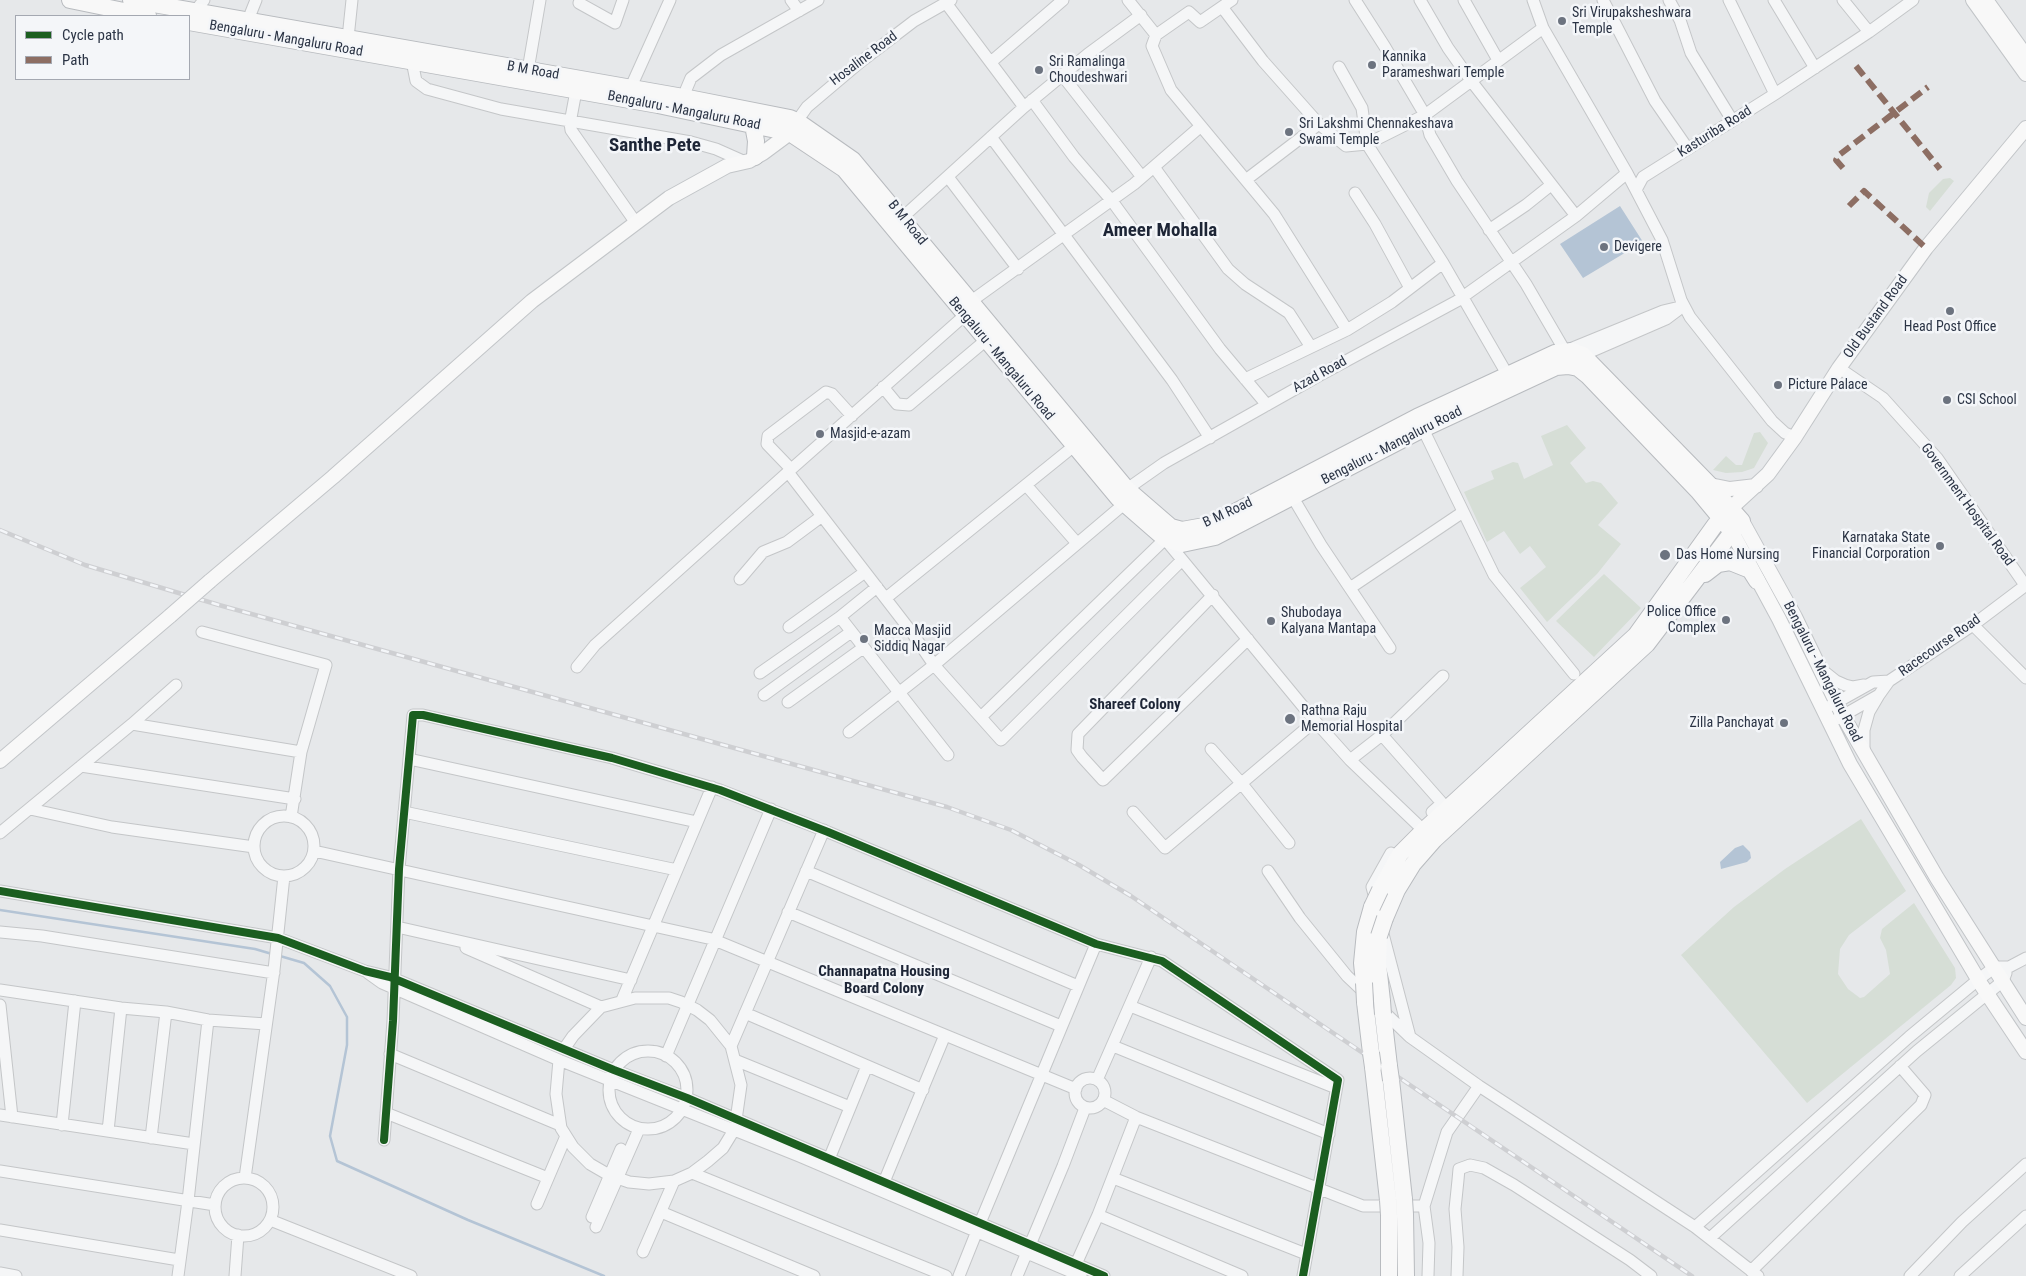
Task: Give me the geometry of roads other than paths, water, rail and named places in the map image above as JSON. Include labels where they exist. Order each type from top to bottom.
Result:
[{"type":"highway","points":[[70,0],[156,8]]},
{"type":"highway","name":"B M Road","points":[[130,0],[156,8],[196,11],[682,97],[790,118],[793,127]]},
{"type":"highway","name":"Bengaluru - Mangaluru Road","points":[[196,11],[412,62],[753,125],[793,127],[844,169],[898,222]]},
{"type":"highway","points":[[749,159],[756,141],[753,125]]},
{"type":"highway","name":"B M Road","points":[[898,222],[967,309],[1126,496],[1171,527],[1182,530],[1235,519],[1417,417],[1507,374],[1562,357]]},
{"type":"highway","name":"Bengaluru - Mangaluru Road","points":[[967,309],[985,341],[1074,446],[1126,496],[1165,539],[1182,544],[1215,537],[1235,519],[1292,496],[1423,429],[1556,368],[1562,357],[1588,376],[1698,491],[1726,513]]},
{"type":"highway","points":[[1562,357],[1583,355]]},
{"type":"highway","name":"Bengaluru - Mangaluru Road","points":[[1583,355],[1710,485],[1726,513],[1737,527]]},
{"type":"highway","points":[[1389,1276],[1388,1207],[1362,963],[1365,932],[1372,907],[1400,854],[1636,635],[1726,513]]},
{"type":"highway","points":[[1406,1276],[1405,1207],[1378,964],[1379,936],[1397,890],[1413,864],[1434,840],[1647,644],[1737,527]]},
{"type":"highway","points":[[1692,585],[1714,567],[1730,562],[1750,570],[1757,580]]},
{"type":"main road","points":[[1973,0],[2026,74]]},
{"type":"main road","points":[[1986,0],[2026,56]]},
{"type":"main road","points":[[0,761],[340,471],[532,301],[669,198],[726,166],[749,159],[793,127]]},
{"type":"main road","name":"Old Bustand Road","points":[[1726,513],[1757,485],[1795,437],[1839,368],[1933,238],[2026,128]]},
{"type":"main road","points":[[1710,485],[1730,489],[1757,485]]},
{"type":"main road","name":"Bengaluru - Mangaluru Road","points":[[1737,527],[1757,580],[1779,619],[1850,764],[1964,956],[2026,1052]]},
{"type":"main road","name":"Bengaluru - Mangaluru Road","points":[[1737,527],[1791,610],[1839,710],[1933,871],[2026,1018]]},
{"type":"main road","points":[[1918,880],[1933,871]]},
{"type":"street","points":[[248,20],[256,0]]},
{"type":"street","points":[[348,38],[352,0]]},
{"type":"street","points":[[528,70],[540,0]]},
{"type":"street","points":[[577,1],[614,23],[623,0]]},
{"type":"street","points":[[630,89],[670,0]]},
{"type":"street","points":[[791,0],[798,11]]},
{"type":"street","points":[[682,97],[691,78],[721,55],[818,0]]},
{"type":"street","points":[[991,62],[1063,0]]},
{"type":"street","points":[[1128,0],[1156,35]]},
{"type":"street","points":[[1354,0],[1386,47],[1425,115],[1430,135],[1489,230],[1512,262],[1562,357],[1663,311],[1684,306]]},
{"type":"street","points":[[1420,0],[1448,48],[1472,82],[1576,216]]},
{"type":"street","points":[[1464,0],[1498,60]]},
{"type":"street","points":[[1533,0],[1543,28],[1627,173],[1662,240],[1684,306],[1690,317],[1772,420],[1785,433],[1795,437]]},
{"type":"street","points":[[1603,0],[1655,100],[1688,149]]},
{"type":"street","points":[[1669,0],[1680,20],[1691,53],[1732,120]]},
{"type":"street","points":[[1729,0],[1775,94]]},
{"type":"street","points":[[1774,0],[1815,68]]},
{"type":"street","points":[[1842,0],[1869,32]]},
{"type":"street","name":"Kasturiba Road","points":[[1636,190],[1643,177],[1815,68],[1913,0]]},
{"type":"street","points":[[948,2],[991,62],[1112,201],[1220,349],[1267,405]]},
{"type":"street","name":"Hosaline Road","points":[[793,127],[807,106],[826,88],[914,21],[948,2]]},
{"type":"street","points":[[1347,330],[1274,214],[1247,179],[1171,90],[1152,46],[1156,35],[1189,12],[1200,22],[1228,2],[1264,61],[1319,124],[1346,146],[1367,144],[1425,115],[1543,28]]},
{"type":"street","points":[[898,222],[1028,104],[1141,15]]},
{"type":"street","points":[[412,62],[416,81],[424,88],[501,108],[570,122],[691,142],[749,159]]},
{"type":"street","points":[[1339,67],[1362,108],[1367,144],[1442,263],[1507,374]]},
{"type":"street","points":[[1062,76],[1142,177]]},
{"type":"street","points":[[576,91],[570,122],[571,130],[636,223]]},
{"type":"street","points":[[1247,179],[1319,124]]},
{"type":"street","points":[[577,667],[595,645],[852,416],[967,309],[1018,269],[1112,201],[1201,126]]},
{"type":"street","points":[[991,137],[1172,380],[1210,438]]},
{"type":"street","points":[[1154,166],[1228,269],[1245,284],[1289,312],[1311,347]]},
{"type":"street","name":"Azad Road","points":[[849,732],[934,664],[1076,542],[1164,463],[1457,301],[1576,216],[1627,173]]},
{"type":"street","points":[[948,177],[1018,269]]},
{"type":"street","points":[[1489,230],[1526,205],[1551,185]]},
{"type":"street","points":[[1355,193],[1375,224],[1410,288]]},
{"type":"street","points":[[1245,379],[1347,330],[1410,288],[1442,263]]},
{"type":"street","points":[[1583,355],[1666,319],[1684,306]]},
{"type":"street","points":[[882,388],[897,404],[909,405],[985,341]]},
{"type":"street","name":"Government Hospital Road","points":[[1839,368],[1883,398],[1937,458],[2026,585]]},
{"type":"street","points":[[852,416],[832,394],[826,392],[768,436],[767,444],[790,471],[934,664],[1001,740],[1182,560]]},
{"type":"street","points":[[1423,429],[1494,575],[1574,674]]},
{"type":"street","points":[[886,598],[1074,446]]},
{"type":"street","points":[[1026,485],[1076,542]]},
{"type":"street","points":[[1292,496],[1321,546],[1390,648]]},
{"type":"street","points":[[1350,588],[1463,512]]},
{"type":"street","points":[[740,579],[763,552],[786,542],[822,516]]},
{"type":"street","points":[[981,717],[1165,539],[1315,721],[1350,760],[1418,825]]},
{"type":"street","points":[[790,627],[865,572]]},
{"type":"street","name":"Racecourse Road","points":[[1823,710],[1839,710],[1873,682],[1889,681],[1974,625],[1990,610],[2026,585]]},
{"type":"street","points":[[760,673],[840,617],[876,587]]},
{"type":"street","points":[[1213,595],[1078,734],[1077,750],[1082,757],[1103,780],[1248,639]]},
{"type":"street","points":[[840,617],[948,755]]},
{"type":"street","points":[[1974,625],[2026,678]]},
{"type":"street","points":[[202,632],[326,665],[301,752],[291,816]]},
{"type":"street","points":[[764,695],[851,632]]},
{"type":"street","points":[[788,702],[863,648]]},
{"type":"street","points":[[1818,666],[1836,681],[1854,687],[1873,682]]},
{"type":"street","points":[[1350,760],[1382,735],[1443,676]]},
{"type":"street","points":[[1864,752],[1864,730],[1869,712],[1889,681]]},
{"type":"street","points":[[0,833],[132,724],[176,685]]},
{"type":"street","points":[[1830,723],[1839,710],[1879,695]]},
{"type":"street","points":[[384,1140],[404,812],[413,715],[423,715],[612,758],[712,787],[824,830],[1096,944],[1162,961],[1338,1080],[1303,1276]]},
{"type":"street","points":[[1133,812],[1165,848],[1315,721]]},
{"type":"street","points":[[132,724],[301,752]]},
{"type":"street","points":[[1382,735],[1442,803],[1393,850],[1372,887],[1410,1036]]},
{"type":"street","points":[[1211,749],[1242,784],[1289,843]]},
{"type":"street","points":[[409,759],[697,822]]},
{"type":"street","points":[[81,766],[295,799]]},
{"type":"street","points":[[622,1000],[712,787]]},
{"type":"street","points":[[663,1054],[768,808]]},
{"type":"street","points":[[30,809],[112,827],[254,847]]},
{"type":"street","points":[[404,812],[677,870]]},
{"type":"street","points":[[281,816],[291,816],[306,826],[314,842],[314,851],[306,866],[300,871],[284,876],[275,875],[260,864],[254,847],[258,829],[265,822],[281,816]]},
{"type":"street","points":[[731,1046],[824,830]]},
{"type":"street","points":[[314,851],[712,940],[1076,1089]]},
{"type":"street","points":[[806,871],[1078,986]]},
{"type":"street","points":[[1268,871],[1300,918],[1347,976],[1410,1036],[1479,1086],[1695,1227],[1755,1274],[1921,1105],[1925,1095],[1900,1066]]},
{"type":"street","points":[[245,1178],[274,972],[284,876]]},
{"type":"street","points":[[0,892],[278,941],[365,971],[1028,1248],[1077,1273],[1104,1276]]},
{"type":"street","points":[[788,912],[1061,1026]]},
{"type":"street","points":[[397,928],[631,980]]},
{"type":"street","points":[[0,932],[42,936],[274,972]]},
{"type":"street","points":[[443,938],[601,1008]]},
{"type":"street","points":[[959,1276],[1040,1075],[1096,944]]},
{"type":"street","points":[[1964,956],[1966,990]]},
{"type":"street","points":[[1097,1080],[1151,957]]},
{"type":"street","points":[[1695,1227],[1909,1037],[1979,979],[1995,967],[2009,967],[2026,958]]},
{"type":"street","points":[[1710,1238],[1900,1066],[2003,981],[2009,967]]},
{"type":"street","points":[[0,990],[120,1008],[166,1012],[208,1020],[266,1024]]},
{"type":"street","points":[[651,997],[684,1003],[710,1020],[731,1046],[741,1085],[735,1125],[723,1148],[692,1173],[674,1181],[648,1184],[629,1182],[590,1164],[573,1147],[563,1131],[556,1094],[562,1054],[573,1036],[601,1008],[622,1000],[651,997]]},
{"type":"street","points":[[62,1124],[75,1001]]},
{"type":"street","points":[[0,1005],[12,1117]]},
{"type":"street","points":[[1130,1006],[1336,1088]]},
{"type":"street","points":[[108,1131],[120,1008]]},
{"type":"street","points":[[151,1138],[166,1012]]},
{"type":"street","points":[[745,1013],[923,1090]]},
{"type":"street","points":[[178,1276],[208,1020]]},
{"type":"street","points":[[884,1182],[945,1035]]},
{"type":"street","points":[[1113,1046],[1329,1134]]},
{"type":"street","points":[[643,1051],[663,1054],[674,1061],[683,1074],[688,1088],[685,1104],[675,1120],[664,1127],[652,1130],[636,1128],[615,1112],[609,1090],[612,1075],[626,1058],[634,1054],[643,1051]]},
{"type":"street","points":[[390,1054],[563,1131]]},
{"type":"street","points":[[735,1060],[850,1107]]},
{"type":"street","points":[[827,1163],[867,1066]]},
{"type":"street","points":[[1085,1079],[1097,1080],[1104,1087],[1104,1100],[1098,1107],[1085,1108],[1078,1102],[1076,1089],[1085,1079]]},
{"type":"street","points":[[1428,1276],[1429,1243],[1424,1206],[1447,1132],[1479,1086]]},
{"type":"street","points":[[1104,1100],[1136,1117],[1363,1206],[1424,1206]]},
{"type":"street","points":[[1017,1276],[1085,1108]]},
{"type":"street","points":[[386,1113],[548,1178]]},
{"type":"street","points":[[0,1115],[194,1144]]},
{"type":"street","points":[[1077,1273],[1136,1117]]},
{"type":"street","points":[[593,1225],[613,1176],[636,1128]]},
{"type":"street","points":[[537,1204],[548,1178],[563,1131]]},
{"type":"street","points":[[827,1163],[884,1182],[978,1227]]},
{"type":"street","points":[[1910,1276],[1962,1222],[2026,1164]]},
{"type":"street","points":[[1457,1276],[1458,1247],[1455,1208],[1459,1169],[1470,1165],[1484,1168],[1514,1185],[1645,1274]]},
{"type":"street","points":[[0,1171],[215,1205]]},
{"type":"street","points":[[692,1173],[946,1276]]},
{"type":"street","points":[[245,1178],[262,1185],[268,1192],[272,1201],[270,1220],[256,1233],[238,1235],[224,1227],[216,1213],[215,1205],[221,1189],[228,1183],[245,1178]]},
{"type":"street","points":[[1113,1178],[1306,1254]]},
{"type":"street","points":[[643,1252],[674,1181]]},
{"type":"street","points":[[661,1212],[814,1276]]},
{"type":"street","points":[[1098,1215],[1242,1276]]},
{"type":"street","points":[[1960,1276],[2026,1216]]},
{"type":"street","points":[[270,1220],[410,1276]]},
{"type":"street","points":[[0,1230],[179,1260]]},
{"type":"street","points":[[235,1276],[238,1235]]},
{"type":"street","points":[[380,1276],[381,1264]]},
{"type":"street","points":[[0,1274],[16,1276]]},
{"type":"water","points":[[1620,206],[1643,242],[1583,278],[1560,244]]},
{"type":"water","points":[[1743,845],[1750,852],[1751,858],[1747,862],[1721,869],[1720,862],[1735,848]]},
{"type":"waterway","points":[[0,910],[255,949],[272,954]]},
{"type":"waterway","points":[[280,956],[304,963],[330,986],[347,1017],[347,1045],[330,1136],[337,1161],[468,1220],[604,1276]]},
{"type":"railway","points":[[0,530],[85,565],[219,605],[947,807],[1011,830],[1079,865],[1131,896],[1692,1276]]},
{"type":"place","name":"Sri Virupaksheshwara Temple","points":[[1562,21]]},
{"type":"place","name":"Kannika Parameshwari Temple","points":[[1372,65]]},
{"type":"place","name":"Sri Ramalinga Choudeshwari","points":[[1039,70]]},
{"type":"place","name":"Sri Lakshmi Chennakeshava Swami Temple","points":[[1289,132]]},
{"type":"place","name":"Devigere","points":[[1604,247]]},
{"type":"place","name":"Head Post Office","points":[[1950,311]]},
{"type":"place","name":"Picture Palace","points":[[1778,385]]},
{"type":"place","name":"CSI School","points":[[1947,400]]},
{"type":"place","name":"Masjid-e-azam","points":[[820,434]]},
{"type":"place","name":"Karnataka State Financial Corporation","points":[[1940,546]]},
{"type":"place","name":"Das Home Nursing","points":[[1665,555]]},
{"type":"place","name":"Police Office Complex","points":[[1726,620]]},
{"type":"place","name":"Shubodaya Kalyana Mantapa","points":[[1271,621]]},
{"type":"place","name":"Macca Masjid Siddiq Nagar","points":[[864,639]]},
{"type":"place","name":"Rathna Raju Memorial Hospital","points":[[1290,719]]},
{"type":"place","name":"Zilla Panchayat","points":[[1784,723]]},
{"type":"district","name":"Santhe Pete","points":[[655,146]]},
{"type":"district","name":"Ameer Mohalla","points":[[1160,231]]},
{"type":"district","name":"Shareef Colony","points":[[1135,705]]},
{"type":"district","name":"Channapatna Housing Board Colony","points":[[884,980]]}]
